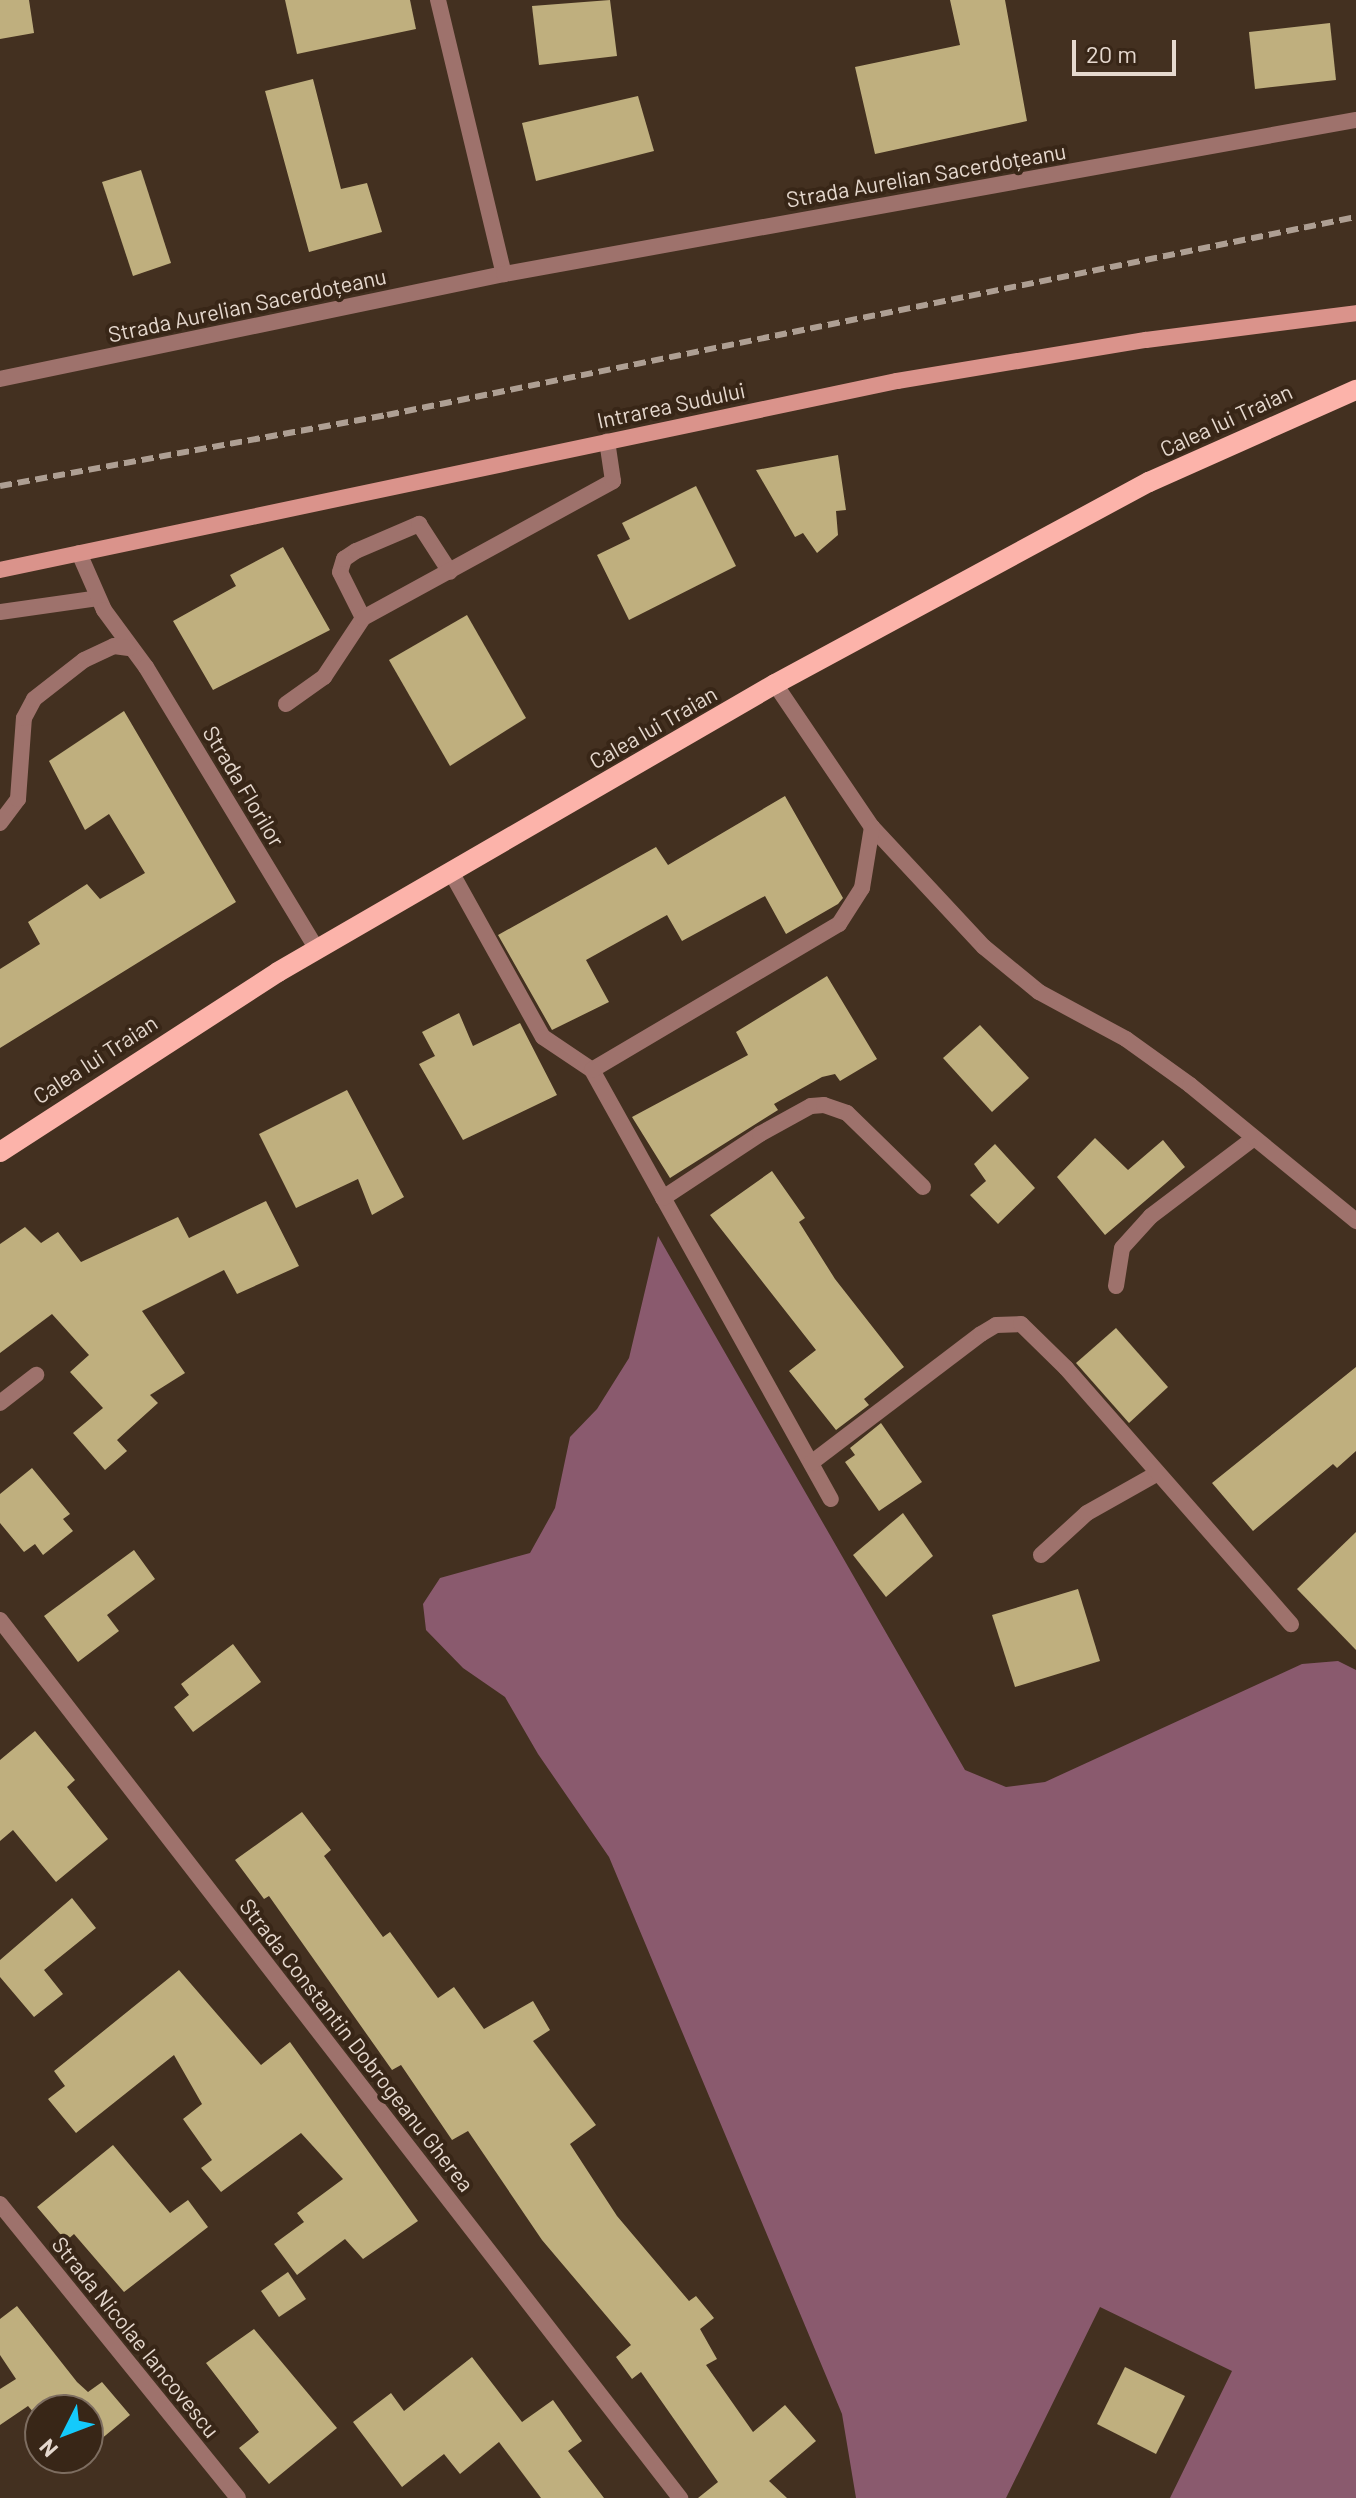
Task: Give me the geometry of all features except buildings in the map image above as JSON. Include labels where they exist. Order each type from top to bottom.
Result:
[{"type":"main road","name":"Calea lui Traian","points":[[0,1152],[172,1036],[775,684],[1149,482],[1356,390]]},
{"type":"street","points":[[438,0],[504,274]]},
{"type":"street","name":"Strada Aurelian Sacerdoțeanu","points":[[0,379],[504,274],[1356,120]]},
{"type":"street","name":"Intrarea Sudului","points":[[0,570],[897,381],[1146,340],[1356,313]]},
{"type":"street","points":[[286,704],[324,677],[363,618],[613,481],[607,441]]},
{"type":"street","points":[[363,618],[340,572],[344,559],[356,551],[419,524],[450,572]]},
{"type":"street","name":"Strada Florilor","points":[[79,553],[98,598],[129,648],[146,667],[317,949]]},
{"type":"street","points":[[0,612],[98,598]]},
{"type":"street","points":[[0,823],[18,799],[24,718],[34,699],[84,660],[114,646],[129,648]]},
{"type":"street","points":[[775,684],[872,827],[937,902],[1039,992],[1126,1039],[1356,1221]]},
{"type":"street","points":[[592,1070],[839,924],[862,888],[872,827]]},
{"type":"street","points":[[451,872],[543,1037],[592,1070],[831,1499]]},
{"type":"street","points":[[663,1198],[760,1134],[811,1106],[824,1105],[847,1113],[923,1187]]},
{"type":"street","points":[[1116,1286],[1122,1248],[1151,1216],[1254,1138]]},
{"type":"street","points":[[811,1463],[981,1334],[996,1325],[1021,1324],[1291,1624]]},
{"type":"street","points":[[0,1403],[36,1375]]},
{"type":"street","points":[[1041,1555],[1087,1513],[1158,1473]]},
{"type":"street","name":"Strada Constantin Dobrogeanu Gherea","points":[[0,1620],[680,2498]]},
{"type":"street","name":"Strada Nicolae Iancovescu","points":[[0,2204],[238,2498]]},
{"type":"shaded area","points":[[658,1236],[965,1770],[1006,1787],[1045,1782],[1302,1664],[1338,1661],[1356,1670],[1356,2498],[1170,2498],[1232,2371],[1100,2307],[1006,2498],[856,2498],[842,2414],[609,1857],[538,1754],[505,1697],[463,1668],[426,1630],[423,1604],[440,1578],[530,1553],[555,1508],[570,1437],[597,1409],[629,1358]]},
{"type":"railway","points":[[0,486],[387,415],[1356,217]]}]
